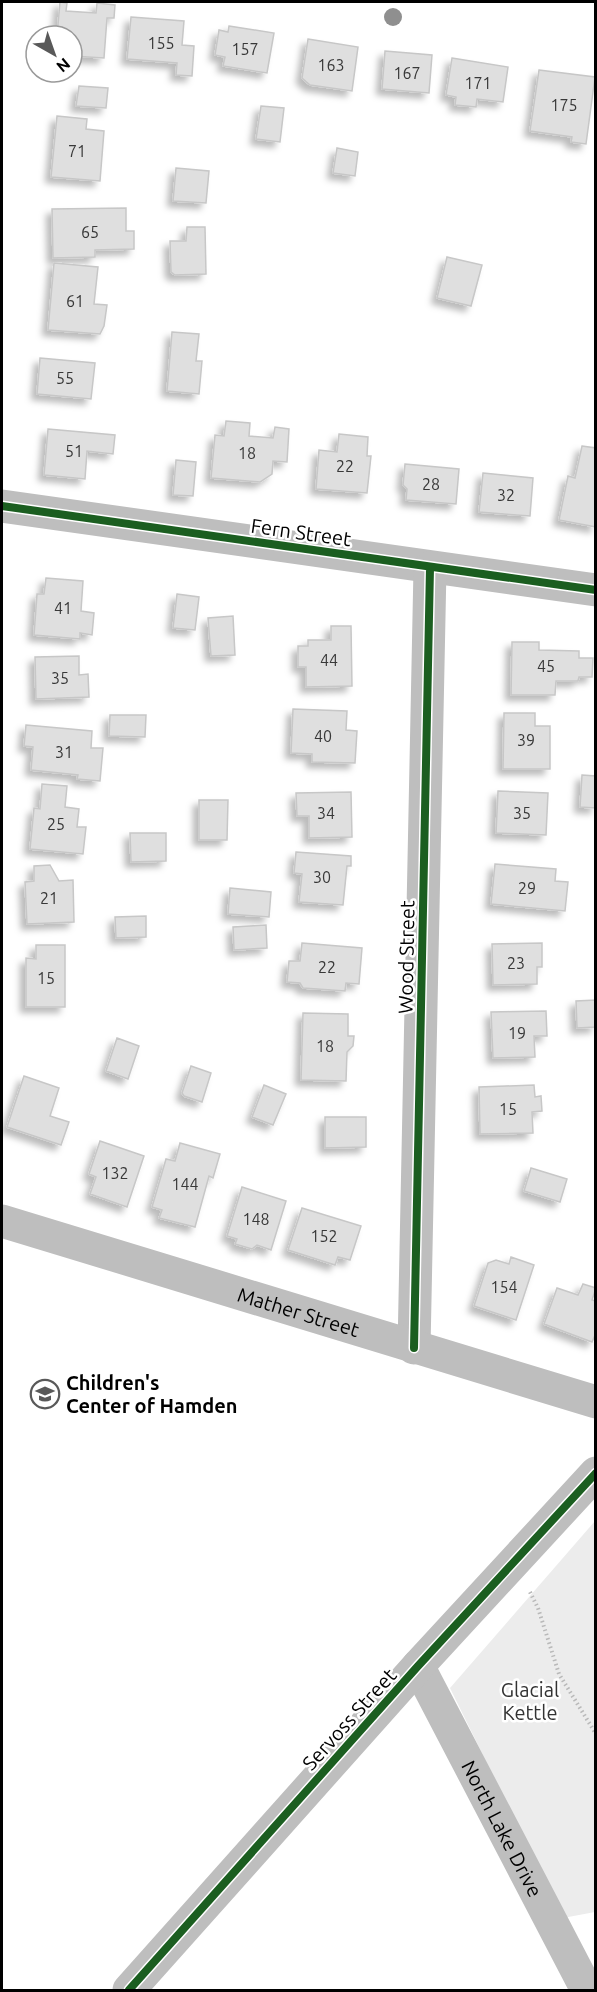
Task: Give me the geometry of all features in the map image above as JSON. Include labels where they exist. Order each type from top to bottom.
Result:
[{"type":"street","name":"Fern Street","points":[[2,506],[596,590]]},
{"type":"street","name":"Wood Street","points":[[414,1348],[430,568]]},
{"type":"street","name":"Mather Street","points":[[2,1221],[596,1402]]},
{"type":"street","name":"Servoss Street","points":[[129,1990],[418,1666],[596,1473]]},
{"type":"street","name":"North Lake Drive","points":[[418,1666],[587,1990]]},
{"type":"path","points":[[508,1568],[532,1594],[559,1674],[596,1734]]},
{"type":"green space","name":"Glacial Kettle","points":[[595,1521],[595,1912],[563,1918],[450,1688]]},
{"type":"building","points":[[60,2],[67,3],[66,11],[96,13],[97,3],[115,5],[114,18],[107,18],[104,58],[84,57],[84,24],[58,24]]},
{"type":"building","points":[[131,17],[184,21],[182,45],[194,46],[192,76],[176,75],[177,63],[127,59]]},
{"type":"building","points":[[229,26],[274,33],[267,73],[223,66],[225,57],[215,55],[219,30],[228,32]]},
{"type":"building","points":[[308,39],[358,47],[352,91],[310,85],[302,78]]},
{"type":"building","points":[[385,51],[432,55],[429,93],[382,89]]},
{"type":"building","points":[[452,58],[508,67],[503,102],[477,99],[476,107],[455,105],[456,97],[446,95]]},
{"type":"building","points":[[539,70],[595,77],[586,144],[571,142],[572,137],[530,131]]},
{"type":"building","points":[[79,86],[108,88],[106,108],[76,106]]},
{"type":"building","points":[[261,106],[284,108],[280,142],[256,139]]},
{"type":"building","points":[[57,116],[87,119],[86,129],[104,131],[100,181],[51,177]]},
{"type":"building","points":[[337,148],[358,152],[355,176],[333,173]]},
{"type":"building","points":[[176,168],[209,171],[206,203],[173,201]]},
{"type":"building","points":[[126,208],[126,231],[134,231],[134,249],[95,250],[95,257],[53,258],[52,209]]},
{"type":"building","points":[[187,227],[205,227],[206,274],[175,275],[171,272],[170,241],[186,241]]},
{"type":"building","points":[[447,257],[482,265],[471,306],[437,298]]},
{"type":"building","points":[[54,263],[98,267],[94,304],[107,305],[104,326],[100,334],[48,330]]},
{"type":"building","points":[[172,332],[199,334],[196,361],[202,361],[199,394],[167,391]]},
{"type":"building","points":[[40,358],[95,363],[91,399],[37,394]]},
{"type":"building","points":[[226,421],[250,423],[249,436],[273,438],[275,427],[289,429],[287,462],[273,461],[272,474],[260,482],[211,478],[215,435],[224,436]]},
{"type":"building","points":[[48,429],[115,435],[113,454],[87,451],[85,479],[44,475]]},
{"type":"building","points":[[339,434],[368,437],[367,456],[371,456],[367,493],[316,489],[319,450],[337,452]]},
{"type":"building","points":[[582,446],[596,448],[596,527],[559,520],[568,476],[575,478]]},
{"type":"building","points":[[176,460],[196,462],[193,496],[173,495]]},
{"type":"building","points":[[405,464],[459,469],[456,504],[406,500],[407,489],[403,485]]},
{"type":"building","points":[[483,473],[533,478],[530,516],[479,512]]},
{"type":"building","points":[[46,578],[83,581],[81,611],[94,613],[92,635],[80,633],[80,639],[34,635],[37,594],[44,594]]},
{"type":"building","points":[[177,594],[199,597],[195,630],[173,628]]},
{"type":"building","points":[[233,616],[235,655],[211,656],[208,618]]},
{"type":"building","points":[[331,626],[351,626],[352,686],[306,687],[306,667],[298,667],[298,646],[308,646],[308,640],[331,640]]},
{"type":"building","points":[[512,642],[539,642],[539,650],[579,651],[579,658],[593,658],[592,677],[579,677],[578,681],[556,681],[555,695],[511,695]]},
{"type":"building","points":[[79,656],[79,675],[88,674],[89,697],[36,699],[35,657]]},
{"type":"building","points":[[293,709],[347,711],[346,730],[357,731],[355,763],[312,762],[312,754],[291,753]]},
{"type":"building","points":[[504,713],[535,713],[535,726],[550,726],[550,769],[503,769]]},
{"type":"building","points":[[110,715],[146,715],[145,737],[109,736]]},
{"type":"building","points":[[26,725],[92,731],[91,748],[103,748],[100,781],[77,779],[78,775],[31,770],[33,747],[24,746]]},
{"type":"building","points":[[582,775],[596,776],[596,808],[580,807]]},
{"type":"building","points":[[42,784],[67,786],[65,807],[79,809],[77,827],[86,827],[83,854],[30,849],[34,808],[40,809]]},
{"type":"building","points":[[498,791],[548,793],[546,835],[496,833]]},
{"type":"building","points":[[351,792],[352,837],[309,838],[309,816],[297,816],[296,793]]},
{"type":"building","points":[[199,800],[228,800],[227,840],[199,840]]},
{"type":"building","points":[[130,833],[166,833],[166,861],[131,862]]},
{"type":"building","points":[[296,852],[351,856],[351,866],[347,866],[343,905],[299,902],[302,874],[294,873]]},
{"type":"building","points":[[495,864],[556,869],[555,881],[568,882],[565,911],[491,904]]},
{"type":"building","points":[[50,865],[59,881],[73,880],[74,922],[27,924],[25,882],[34,881],[34,866]]},
{"type":"building","points":[[230,888],[271,892],[269,917],[228,914]]},
{"type":"building","points":[[146,916],[146,937],[116,938],[115,917]]},
{"type":"building","points":[[266,925],[267,948],[234,950],[233,927]]},
{"type":"building","points":[[302,943],[362,948],[359,984],[346,983],[345,991],[303,988],[300,983],[287,982],[289,961],[300,961]]},
{"type":"building","points":[[542,943],[542,967],[537,967],[537,984],[493,985],[492,944]]},
{"type":"building","points":[[36,945],[65,945],[65,1007],[26,1007],[26,958],[36,959]]},
{"type":"building","points":[[596,1000],[596,1027],[577,1028],[576,1001]]},
{"type":"building","points":[[546,1011],[547,1036],[534,1036],[535,1057],[493,1058],[491,1012]]},
{"type":"building","points":[[303,1013],[348,1014],[348,1036],[354,1036],[353,1046],[347,1052],[346,1081],[301,1080]]},
{"type":"building","points":[[117,1038],[139,1046],[128,1079],[106,1071]]},
{"type":"building","points":[[191,1066],[211,1073],[202,1102],[184,1096],[182,1093]]},
{"type":"building","points":[[24,1076],[59,1088],[50,1116],[69,1122],[61,1145],[7,1127]]},
{"type":"building","points":[[264,1085],[286,1094],[273,1125],[252,1117]]},
{"type":"building","points":[[534,1085],[535,1097],[541,1096],[542,1111],[532,1112],[533,1133],[480,1134],[479,1087]]},
{"type":"building","points":[[325,1117],[366,1117],[366,1147],[325,1148]]},
{"type":"building","points":[[100,1141],[144,1156],[127,1207],[90,1194],[96,1177],[89,1174]]},
{"type":"building","points":[[180,1143],[220,1154],[213,1178],[209,1176],[195,1227],[159,1218],[162,1210],[152,1207],[166,1159],[175,1161]]},
{"type":"building","points":[[531,1168],[567,1179],[560,1202],[524,1191]]},
{"type":"building","points":[[242,1187],[286,1201],[271,1250],[257,1245],[252,1249],[235,1244],[237,1239],[227,1236]]},
{"type":"building","points":[[302,1208],[361,1226],[350,1260],[338,1257],[335,1265],[288,1250]]},
{"type":"building","points":[[511,1257],[534,1265],[516,1320],[474,1306],[488,1263],[496,1260],[509,1264]]},
{"type":"building","points":[[583,1284],[596,1288],[592,1300],[596,1301],[596,1333],[592,1342],[544,1324],[557,1288],[578,1295]]},
{"type":"cycle path","points":[[2,506],[596,590]]},
{"type":"cycle path","points":[[414,1348],[430,568]]},
{"type":"cycle path","points":[[129,1990],[418,1666],[596,1473]]},
{"type":"place","name":"Children's Center of Hamden","points":[[45,1394]]}]
